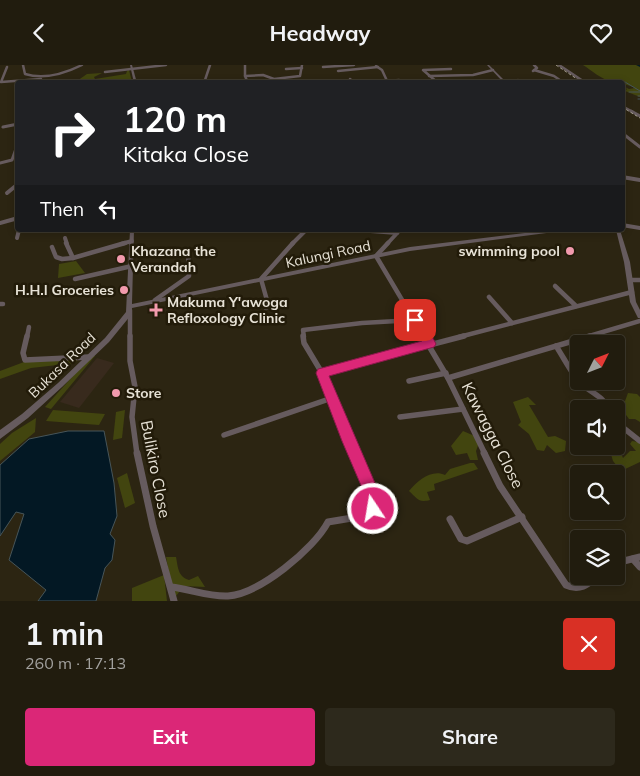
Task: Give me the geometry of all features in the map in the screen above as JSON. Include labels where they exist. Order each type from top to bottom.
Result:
[{"type":"street","points":[[23,65],[24,72],[27,75],[52,76]]},
{"type":"street","points":[[32,80],[68,72],[82,65]]},
{"type":"street","points":[[105,72],[131,67],[166,65]]},
{"type":"street","points":[[205,80],[210,65]]},
{"type":"street","points":[[245,65],[247,80]]},
{"type":"street","points":[[323,67],[354,65]]},
{"type":"street","points":[[374,65],[382,70],[387,80]]},
{"type":"street","points":[[488,65],[503,80]]},
{"type":"street","points":[[534,65],[537,68],[533,71],[551,74],[562,80]]},
{"type":"street","points":[[558,65],[581,80]]},
{"type":"street","points":[[7,67],[1,82],[15,81]]},
{"type":"street","points":[[131,67],[135,80]]},
{"type":"street","points":[[245,76],[263,75],[274,79],[301,75],[302,67],[286,69]]},
{"type":"street","points":[[338,71],[378,67]]},
{"type":"street","points":[[436,80],[423,71],[451,69]]},
{"type":"street","points":[[429,75],[473,75],[493,70]]},
{"type":"street","points":[[625,108],[640,116]]},
{"type":"street","points":[[3,127],[15,125]]},
{"type":"street","points":[[625,135],[640,147]]},
{"type":"street","points":[[0,163],[12,160],[15,152]]},
{"type":"street","points":[[625,178],[640,180]]},
{"type":"street","points":[[15,186],[6,192],[15,190]]},
{"type":"street","points":[[0,223],[15,219]]},
{"type":"street","points":[[625,226],[640,228]]},
{"type":"street","points":[[17,238],[18,232]]},
{"type":"street","points":[[131,308],[132,232]]},
{"type":"street","points":[[266,308],[268,304],[261,279],[279,257],[304,232]]},
{"type":"street","points":[[376,256],[399,232]]},
{"type":"street","name":"Kalungi Road","points":[[131,308],[155,300],[423,247],[532,232]]},
{"type":"street","points":[[618,232],[635,307],[640,316]]},
{"type":"street","points":[[65,238],[73,258]]},
{"type":"street","points":[[52,247],[56,257],[62,259],[73,258],[132,241]]},
{"type":"street","points":[[155,300],[189,276],[188,249]]},
{"type":"street","name":"Kawagga Close","points":[[376,256],[447,375],[494,473],[551,563],[566,585],[573,588],[586,585]]},
{"type":"street","points":[[75,279],[132,266]]},
{"type":"street","points":[[630,280],[640,280]]},
{"type":"street","points":[[555,286],[576,307]]},
{"type":"street","points":[[322,373],[632,292]]},
{"type":"street","points":[[489,297],[512,323]]},
{"type":"street","name":"Bukasa Road","points":[[0,435],[42,402],[89,357],[119,325],[131,308]]},
{"type":"street","name":"Bulikiro Close","points":[[131,308],[130,361],[135,387],[132,417],[138,460],[153,526],[174,601]]},
{"type":"street","points":[[171,587],[198,591],[214,597],[243,595],[282,573],[324,530],[328,521],[358,517],[373,509],[373,497],[322,373],[304,343],[303,330],[362,323],[415,320]]},
{"type":"street","points":[[409,381],[447,375],[556,347],[640,321]]},
{"type":"street","points":[[29,327],[22,353],[25,360],[89,357]]},
{"type":"street","points":[[556,347],[579,382],[603,400]]},
{"type":"street","points":[[224,435],[332,397]]},
{"type":"street","points":[[400,417],[463,409]]},
{"type":"street","points":[[625,428],[640,441]]},
{"type":"street","points":[[450,519],[461,539],[467,541],[522,517]]},
{"type":"street","points":[[637,558],[640,567]]},
{"type":"shaded area","points":[[583,65],[640,65],[640,97],[625,91],[627,89],[625,87],[629,89],[635,88],[625,84],[625,80],[608,80]]},
{"type":"shaded area","points":[[129,70],[132,80],[78,80],[87,74],[102,73],[94,77],[95,79],[126,74]]},
{"type":"shaded area","points":[[76,261],[85,273],[58,278],[59,264]]},
{"type":"shaded area","points":[[92,355],[95,356],[51,409],[45,407]]},
{"type":"shaded area","points":[[79,358],[75,363],[31,368],[0,379],[0,371],[24,362]]},
{"type":"shaded area","points":[[97,358],[114,363],[79,408],[60,402]]},
{"type":"shaded area","points":[[628,393],[637,394],[640,397],[640,422],[635,419],[629,419],[625,414],[625,401]]},
{"type":"shaded area","points":[[528,397],[536,405],[529,405],[548,437],[555,436],[566,441],[565,451],[556,453],[547,445],[544,451],[537,450],[529,434],[518,425],[521,422],[513,402]]},
{"type":"shaded area","points":[[53,410],[105,414],[99,425],[46,421]]},
{"type":"shaded area","points":[[125,410],[122,438],[113,440],[116,412]]},
{"type":"shaded area","points":[[36,418],[35,432],[0,461],[0,444],[12,433]]},
{"type":"shaded area","points":[[463,431],[477,437],[479,443],[476,451],[478,460],[470,460],[467,453],[456,455],[451,446]]},
{"type":"shaded area","points":[[632,441],[640,444],[640,462],[625,469],[625,465],[616,465],[611,455],[622,455],[623,458],[630,451],[636,451],[630,444]]},
{"type":"shaded area","points":[[474,463],[478,469],[434,484],[435,490],[427,492],[430,500],[420,500],[409,491],[417,483],[430,475],[435,473],[445,475],[450,469]]},
{"type":"shaded area","points":[[127,473],[135,503],[125,508],[117,478]]},
{"type":"shaded area","points":[[166,557],[176,557],[179,571],[183,577],[189,580],[198,576],[205,587],[184,586],[176,596]]},
{"type":"shaded area","points":[[164,575],[167,601],[132,601],[132,588]]},
{"type":"water","points":[[68,431],[104,431],[114,483],[117,516],[110,534],[115,540],[112,560],[105,568],[96,601],[38,601],[46,590],[9,560],[24,514],[16,512],[0,536],[0,465],[29,439]]},
{"type":"waterway","points":[[625,82],[640,91]]},
{"type":"waterway","points":[[629,92],[640,92]]},
{"type":"railway","points":[[556,65],[578,80]]},
{"type":"railway","points":[[625,109],[640,118]]},
{"type":"place","name":"swimming pool","points":[[570,251]]},
{"type":"place","name":"Khazana the Verandah","points":[[121,259]]},
{"type":"place","name":"H.H.I Groceries","points":[[124,290]]},
{"type":"place","name":"Makuma Y'awoga Refloxology Clinic","points":[[156,310]]},
{"type":"place","name":"Store","points":[[116,393]]},
{"type":"route","points":[[373,509],[373,497],[322,373],[430,344],[415,320]]}]
